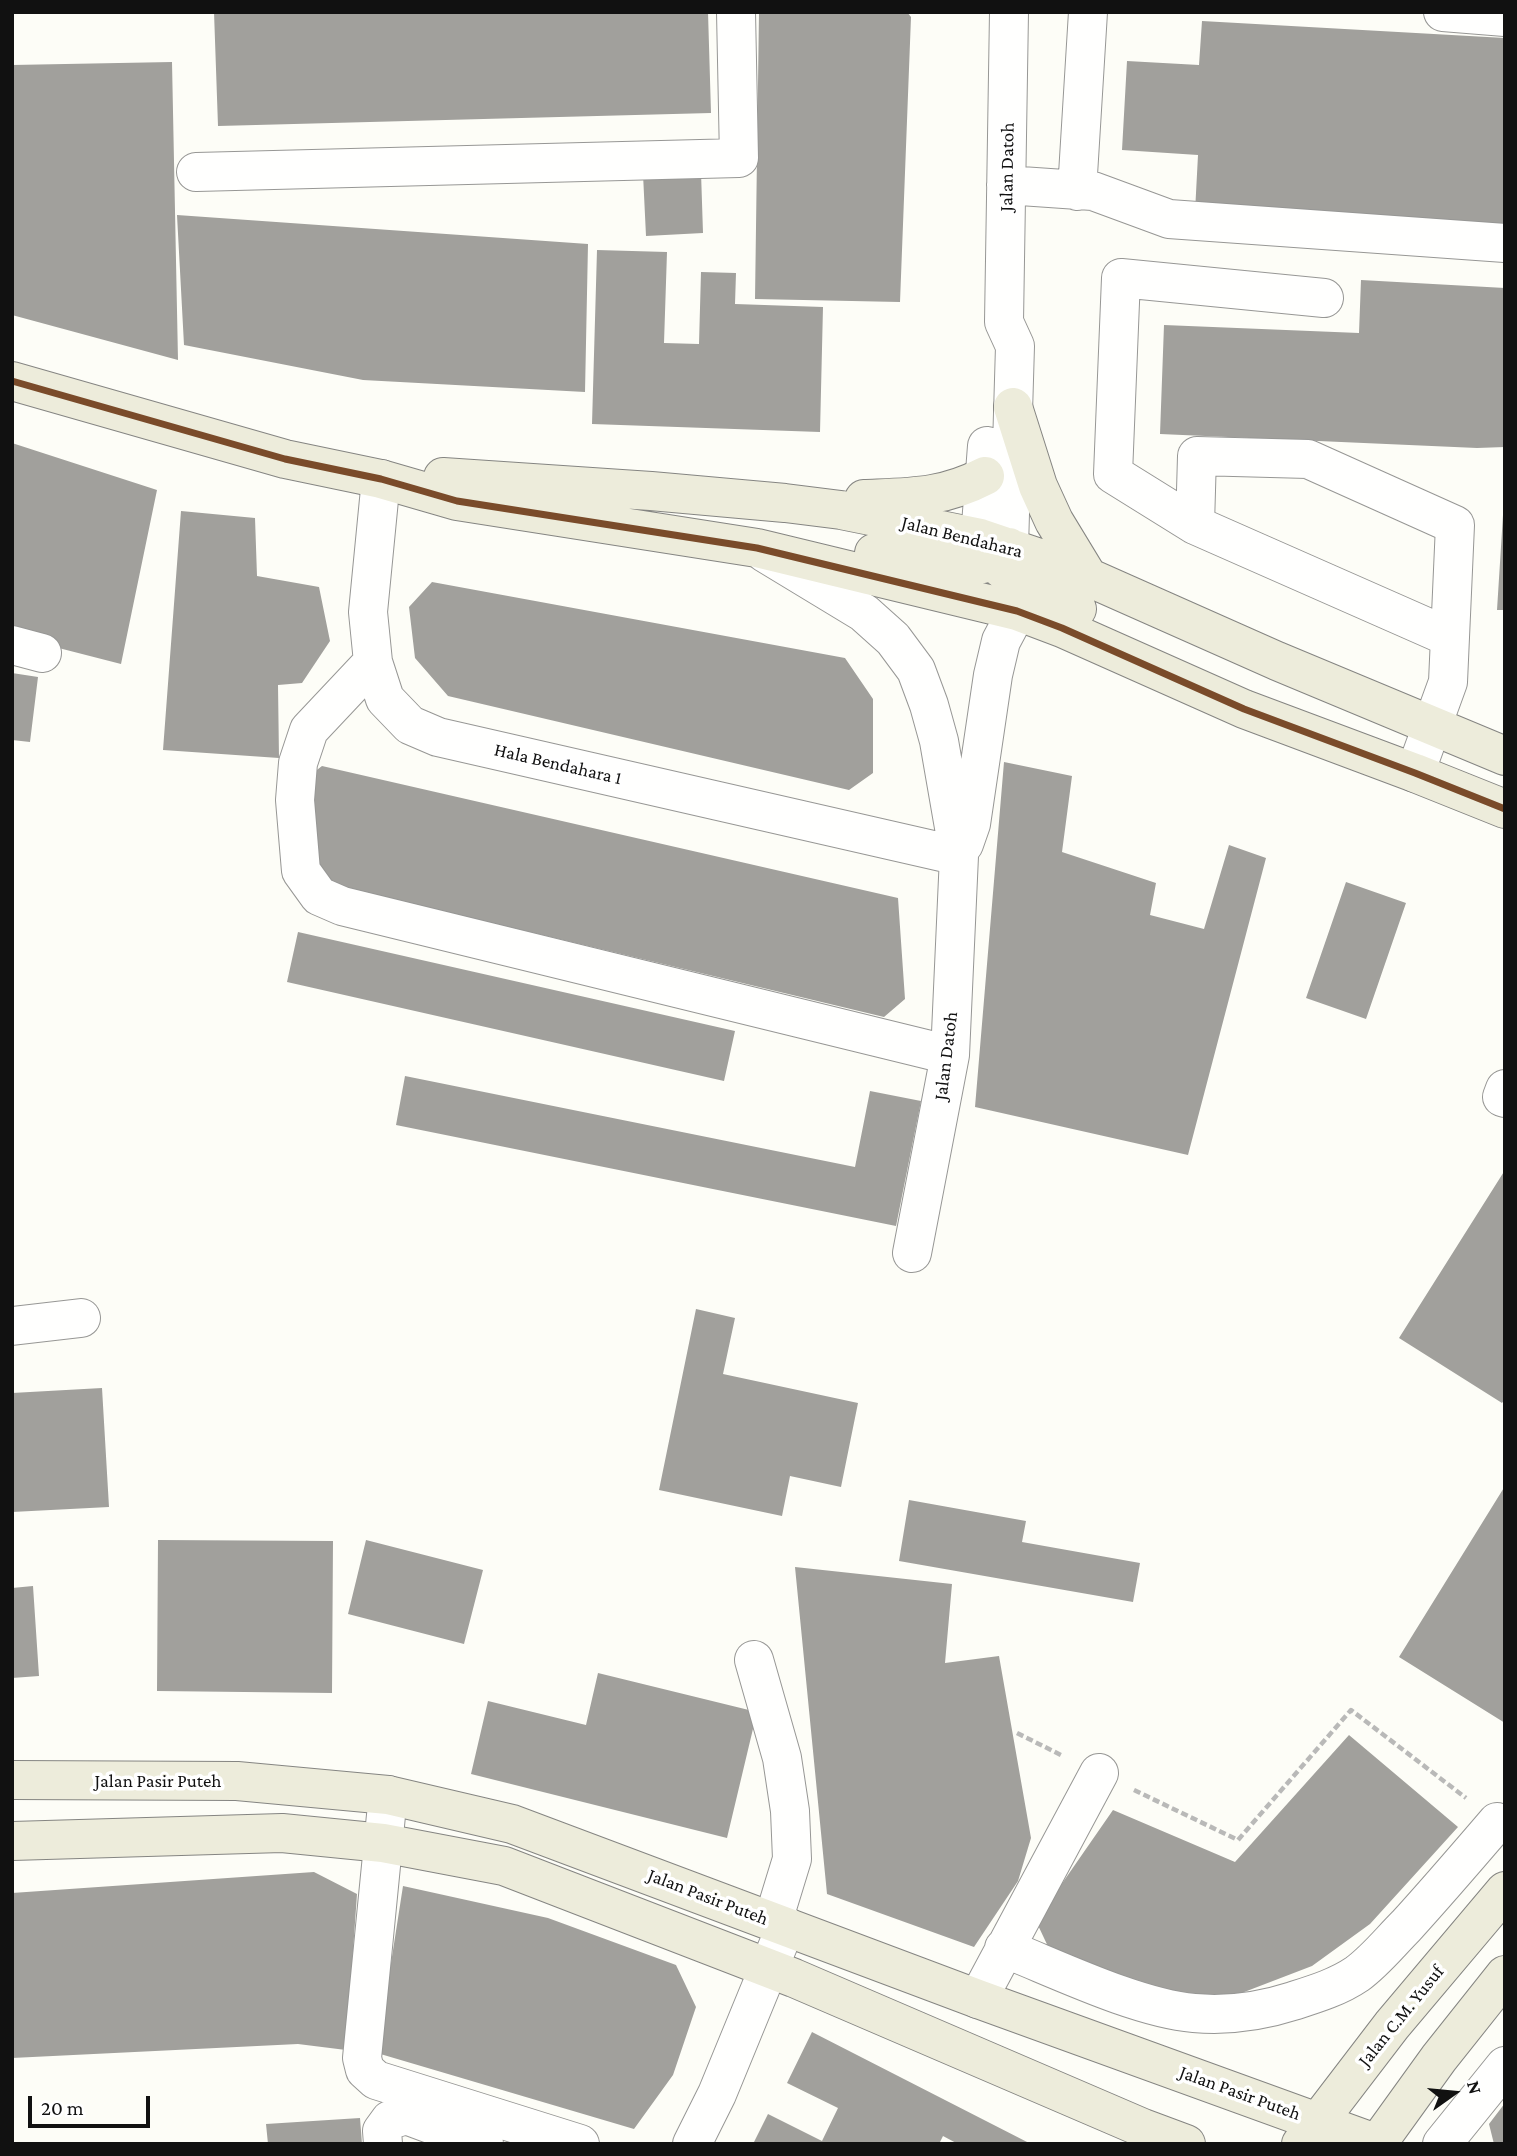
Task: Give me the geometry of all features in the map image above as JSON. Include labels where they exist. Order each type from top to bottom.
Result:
[{"type":"main road","name":"Jalan Bendahara","points":[[12,381],[285,459],[381,479],[457,501],[757,548],[1017,611],[1062,628],[1244,709],[1505,809]]},
{"type":"main road","points":[[1013,407],[1038,486],[1054,521],[1088,577]]},
{"type":"main road","points":[[785,503],[937,495],[962,488],[985,476]]},
{"type":"main road","name":"Jalan Bendahara","points":[[381,479],[460,477],[785,503],[841,510],[994,548],[1088,577],[1277,661],[1505,756]]},
{"type":"main road","points":[[757,548],[850,551],[965,567],[994,548],[1024,584],[1108,623],[1154,652],[1197,688]]},
{"type":"main road","name":"Jalan Pasir Puteh","points":[[12,1780],[237,1781],[388,1795],[512,1824],[978,1998],[1309,2132],[1377,2144]]},
{"type":"main road","points":[[12,1840],[282,1833],[383,1843],[504,1866],[770,1968],[1145,2136],[1186,2144]]},
{"type":"main road","name":"Jalan C.M. Yusuf","points":[[1309,2132],[1392,2025],[1505,1891]]},
{"type":"main road","points":[[1377,2144],[1439,2058],[1505,1975]]},
{"type":"street","points":[[196,172],[739,158],[736,12]]},
{"type":"street","name":"Jalan Datoh","points":[[994,548],[1013,407],[1014,346],[1004,322],[1009,12]]},
{"type":"street","points":[[1077,191],[1088,12]]},
{"type":"street","points":[[1443,12],[1505,17]]},
{"type":"street","points":[[1006,185],[1093,191],[1169,219],[1505,243]]},
{"type":"street","points":[[1324,298],[1121,278],[1113,474],[1195,525],[1449,637]]},
{"type":"street","name":"Jalan Datoh","points":[[994,548],[985,476],[991,346],[1004,322]]},
{"type":"street","points":[[1195,525],[1197,456],[1308,459],[1455,525],[1448,682],[1415,773]]},
{"type":"street","name":"Hala Bendahara 1","points":[[381,479],[368,612],[373,662],[386,699],[410,725],[438,737],[959,856]]},
{"type":"street","name":"Jalan Datoh","points":[[757,548],[864,613],[893,639],[916,670],[939,741],[959,856],[950,1055],[912,1253]]},
{"type":"street","name":"Jalan Datoh","points":[[959,856],[971,824],[993,675],[1001,641],[1017,611]]},
{"type":"street","points":[[373,662],[309,730],[298,763],[295,800],[301,871],[319,896],[342,906],[950,1055]]},
{"type":"street","points":[[1505,1089],[1502,1097],[1505,1098]]},
{"type":"street","points":[[12,1325],[81,1318]]},
{"type":"street","points":[[692,2144],[717,2094],[770,1968],[792,1859],[790,1811],[782,1758],[754,1660]]},
{"type":"street","points":[[978,1998],[1099,1773]]},
{"type":"street","points":[[388,1795],[362,2058],[365,2070],[376,2080],[580,2144]]},
{"type":"street","points":[[1004,1948],[1139,2000],[1193,2013],[1231,2014],[1272,2007],[1319,1993],[1356,1975],[1399,1934],[1501,1824]]},
{"type":"street","points":[[1442,2144],[1505,2066]]},
{"type":"street","points":[[383,2144],[382,2131],[390,2120],[406,2115],[484,2144]]},
{"type":"path","points":[[1017,1733],[1238,1840],[1351,1710],[1501,1824]]},
{"type":"building","points":[[214,12],[708,12],[711,113],[218,126]]},
{"type":"building","points":[[759,12],[907,12],[911,17],[900,302],[755,299]]},
{"type":"building","points":[[1202,21],[1505,38],[1505,228],[1195,212],[1198,155],[1122,150],[1127,61],[1199,65]]},
{"type":"building","points":[[172,62],[178,360],[12,315],[12,65]]},
{"type":"building","points":[[701,172],[703,233],[646,236],[643,174]]},
{"type":"building","points":[[177,215],[588,244],[585,392],[363,380],[184,345]]},
{"type":"building","points":[[597,250],[667,252],[664,343],[699,344],[701,272],[736,273],[735,304],[823,307],[820,432],[592,424]]},
{"type":"building","points":[[1361,280],[1505,288],[1505,447],[1160,434],[1164,325],[1359,333]]},
{"type":"building","points":[[12,443],[157,490],[121,664],[12,636]]},
{"type":"building","points":[[181,511],[255,518],[257,576],[319,587],[330,641],[302,683],[278,685],[279,758],[163,750]]},
{"type":"building","points":[[1503,515],[1505,610],[1497,610]]},
{"type":"building","points":[[432,582],[845,658],[873,699],[873,773],[849,790],[448,696],[415,658],[409,607]]},
{"type":"building","points":[[12,673],[38,677],[30,742],[12,740]]},
{"type":"building","points":[[1004,762],[1072,776],[1062,852],[1156,883],[1150,915],[1204,929],[1229,845],[1266,858],[1188,1155],[975,1107]]},
{"type":"building","points":[[322,766],[898,898],[905,999],[884,1017],[334,885],[312,862],[304,780]]},
{"type":"building","points":[[1346,882],[1406,903],[1366,1019],[1306,998]]},
{"type":"building","points":[[298,932],[735,1031],[724,1081],[287,982]]},
{"type":"building","points":[[405,1076],[855,1167],[870,1091],[921,1101],[896,1226],[396,1125]]},
{"type":"building","points":[[1505,1170],[1505,1399],[1502,1403],[1399,1338]]},
{"type":"building","points":[[696,1309],[735,1318],[723,1374],[858,1403],[841,1487],[790,1476],[782,1516],[659,1490]]},
{"type":"building","points":[[102,1388],[109,1507],[12,1512],[12,1393]]},
{"type":"building","points":[[1505,1486],[1505,1723],[1399,1657]]},
{"type":"building","points":[[909,1500],[1026,1521],[1022,1542],[1140,1563],[1133,1602],[899,1561]]},
{"type":"building","points":[[158,1540],[333,1541],[332,1693],[157,1691]]},
{"type":"building","points":[[366,1540],[483,1570],[464,1644],[348,1614]]},
{"type":"building","points":[[795,1567],[952,1584],[945,1663],[999,1656],[1031,1838],[1018,1881],[974,1947],[827,1894]]},
{"type":"building","points":[[33,1586],[39,1676],[12,1678],[12,1588]]},
{"type":"building","points":[[598,1673],[757,1712],[727,1838],[471,1774],[488,1701],[586,1725]]},
{"type":"building","points":[[1349,1735],[1458,1827],[1370,1924],[1312,1966],[1239,1994],[1177,1994],[1052,1955],[1036,1921],[1113,1810],[1235,1862]]},
{"type":"building","points":[[314,1872],[357,1894],[346,2050],[298,2044],[12,2058],[12,1893]]},
{"type":"building","points":[[403,1886],[548,1918],[676,1965],[696,2007],[673,2075],[634,2129],[377,2053]]},
{"type":"building","points":[[812,2032],[1031,2144],[958,2144],[943,2136],[939,2144],[753,2144],[768,2114],[822,2141],[838,2108],[787,2083]]},
{"type":"building","points":[[1505,2103],[1505,2144],[1494,2144],[1489,2124]]},
{"type":"building","points":[[360,2118],[362,2144],[268,2144],[266,2124]]},
{"type":"transit line","points":[[12,381],[285,459],[381,479],[457,501],[757,548],[1017,611],[1062,628],[1244,709],[1505,809]]}]
